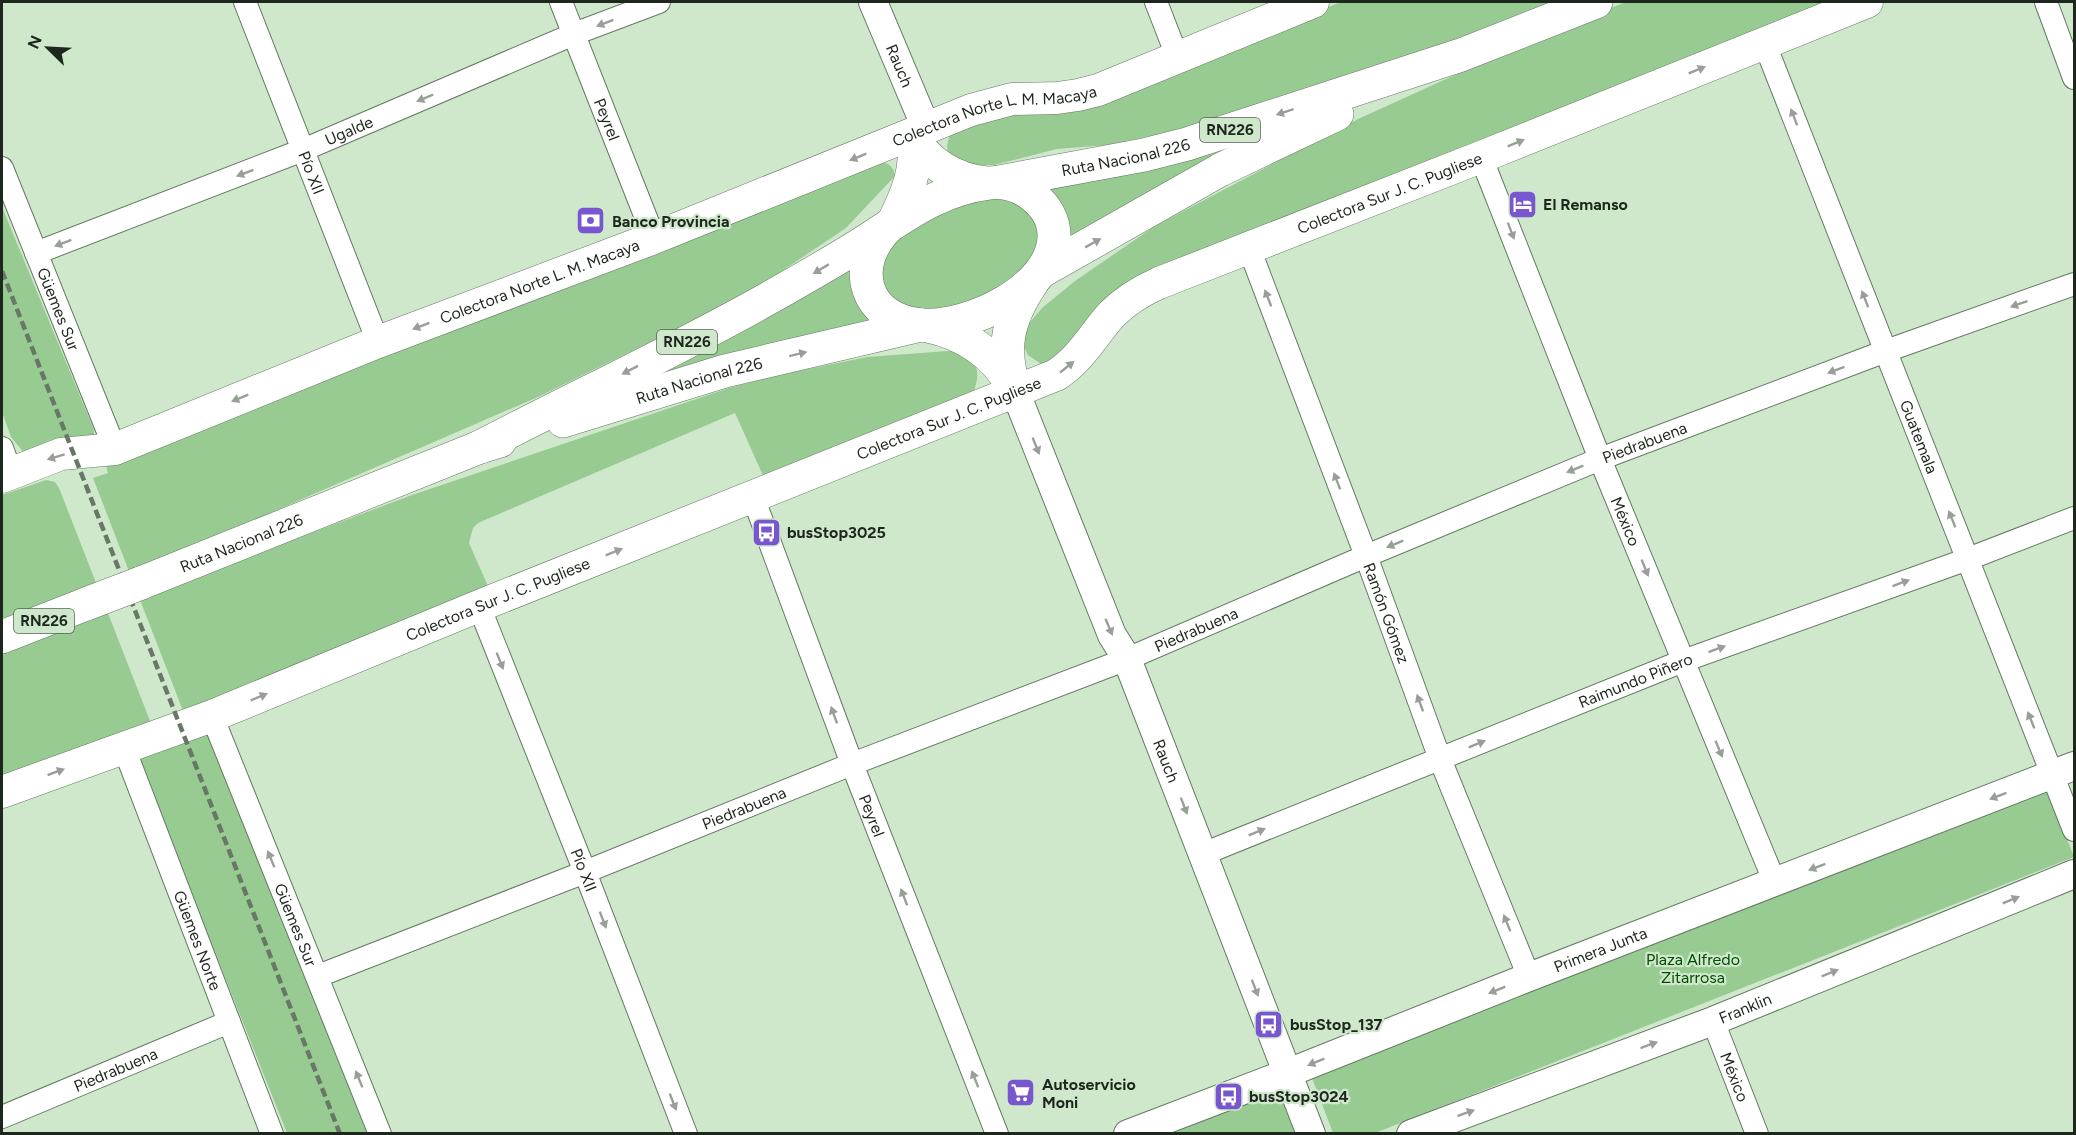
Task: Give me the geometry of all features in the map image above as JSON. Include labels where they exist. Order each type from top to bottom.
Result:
[{"type":"highway","name":"Ruta Nacional 226","points":[[480,447],[714,328],[812,274],[916,207],[938,197],[963,188],[1144,155],[1186,144],[1461,55],[1596,2]]},
{"type":"highway","name":"Ruta Nacional 226","points":[[2,637],[480,447],[725,371],[924,325],[949,323],[985,311],[1007,300],[1039,275],[1220,170],[1461,55]]},
{"type":"highway","points":[[919,133],[925,154],[940,167],[965,180],[990,183]]},
{"type":"highway","points":[[891,225],[905,198],[919,133]]},
{"type":"highway","name":"Ruta Nacional 226","points":[[990,183],[1011,185],[1030,194],[1045,209],[1054,236],[1049,258],[1039,275]]},
{"type":"highway","name":"Ruta Nacional 226","points":[[891,225],[879,236],[869,254],[865,273],[867,284],[874,301],[881,307],[899,319],[924,325]]},
{"type":"highway","points":[[1015,392],[1007,362],[1009,332],[1014,313],[1039,275]]},
{"type":"highway","points":[[924,325],[955,335],[988,354],[1006,375],[1015,392]]},
{"type":"main road","name":"Colectora Norte L. M. Macaya","points":[[5,466],[61,454],[115,449],[378,342],[654,238],[919,133],[971,110],[1012,99],[1057,98],[1098,90],[1313,2]]},
{"type":"main road","name":"Colectora Sur J. C. Pugliese","points":[[2,792],[212,716],[479,606],[1056,375],[1068,368],[1080,356],[1112,314],[1143,290],[1867,2]]},
{"type":"street","name":"Pío XII","points":[[245,2],[378,342]]},
{"type":"street","name":"Peyrel","points":[[561,2],[654,238]]},
{"type":"street","name":"Ugalde","points":[[36,254],[303,150],[574,34],[659,2]]},
{"type":"street","name":"Rauch","points":[[873,2],[919,133]]},
{"type":"street","points":[[1156,2],[1177,56]]},
{"type":"street","points":[[2046,2],[2074,78]]},
{"type":"street","name":"Guatemala","points":[[1764,42],[1968,559],[2064,770],[2074,830]]},
{"type":"street","name":"México","points":[[1481,157],[1600,459],[1775,883]]},
{"type":"street","name":"Güemes Sur","points":[[2,168],[115,449]]},
{"type":"street","name":"Ramón Gómez","points":[[1249,248],[1440,759],[1529,977]]},
{"type":"street","name":"Piedrabuena","points":[[318,976],[585,872],[852,764],[1127,658],[1600,459],[1886,351],[2074,285]]},
{"type":"street","name":"Rauch","points":[[1015,392],[1112,635],[1127,658],[1311,1134]]},
{"type":"street","name":"Peyrel","points":[[753,497],[852,764],[997,1134]]},
{"type":"street","name":"Raimundo Piñero","points":[[1203,854],[1683,661],[1968,559],[2074,518]]},
{"type":"street","name":"Pío XII","points":[[479,606],[686,1134]]},
{"type":"street","name":"Güemes Sur","points":[[212,716],[381,1134]]},
{"type":"street","name":"Güemes Norte","points":[[124,748],[272,1134]]},
{"type":"street","name":"Primera Junta","points":[[1128,1134],[2064,770]]},
{"type":"street","name":"Franklin","points":[[1412,1134],[1713,1021],[2074,874]]},
{"type":"street","name":"México","points":[[1713,1021],[1757,1134]]},
{"type":"street","name":"Piedrabuena","points":[[2,1117],[229,1022]]},
{"type":"green space","points":[[1341,2],[1553,2],[1454,41],[1264,104],[1174,131],[1108,145],[1057,149],[994,165],[968,166],[948,154],[949,137],[959,128],[1005,111],[1090,101]]},
{"type":"green space","points":[[1626,2],[1847,2],[1169,270],[1070,355],[1041,364],[1028,355],[1022,343],[1026,327],[1042,308],[1075,281],[1155,226],[1358,119],[1552,31]]},
{"type":"green space","points":[[1327,109],[1064,254],[1033,181]]},
{"type":"green space","points":[[882,162],[891,166],[895,176],[846,228],[767,281],[693,321],[538,397],[136,571],[146,595],[412,495],[729,388],[769,377],[867,357],[961,350],[971,359],[976,368],[977,378],[974,391],[765,480],[735,413],[478,523],[473,528],[469,543],[491,593],[183,711],[93,478],[108,473],[105,461]]},
{"type":"green space","points":[[1003,197],[1022,204],[1040,226],[1037,261],[980,300],[919,313],[882,293],[880,252],[887,242],[947,207]]},
{"type":"green space","points":[[2,207],[94,430],[94,438],[25,454],[11,437],[2,412]]},
{"type":"green space","points":[[855,255],[884,328],[616,386]]},
{"type":"green space","points":[[46,480],[55,482],[59,488],[152,726],[2,784],[2,655],[89,617],[2,623],[2,495]]},
{"type":"green space","points":[[207,728],[369,1133],[287,1133],[142,769],[140,756]]},
{"type":"green space","name":"Plaza Alfredo Zitarrosa","points":[[2047,788],[2074,857],[1375,1133],[1333,1133],[1312,1078]]},
{"type":"green space","points":[[1285,1087],[1303,1134],[1170,1134]]},
{"type":"railway","points":[[2,271],[340,1134]]},
{"type":"place","name":"El Remanso","points":[[1522,204]]},
{"type":"place","name":"Banco Provincia","points":[[591,221]]},
{"type":"place","name":"busStop3025","points":[[766,532]]},
{"type":"place","name":"busStop_137","points":[[1269,1024]]},
{"type":"place","name":"Autoservicio Moni","points":[[1021,1093]]},
{"type":"place","name":"busStop3024","points":[[1228,1096]]}]
